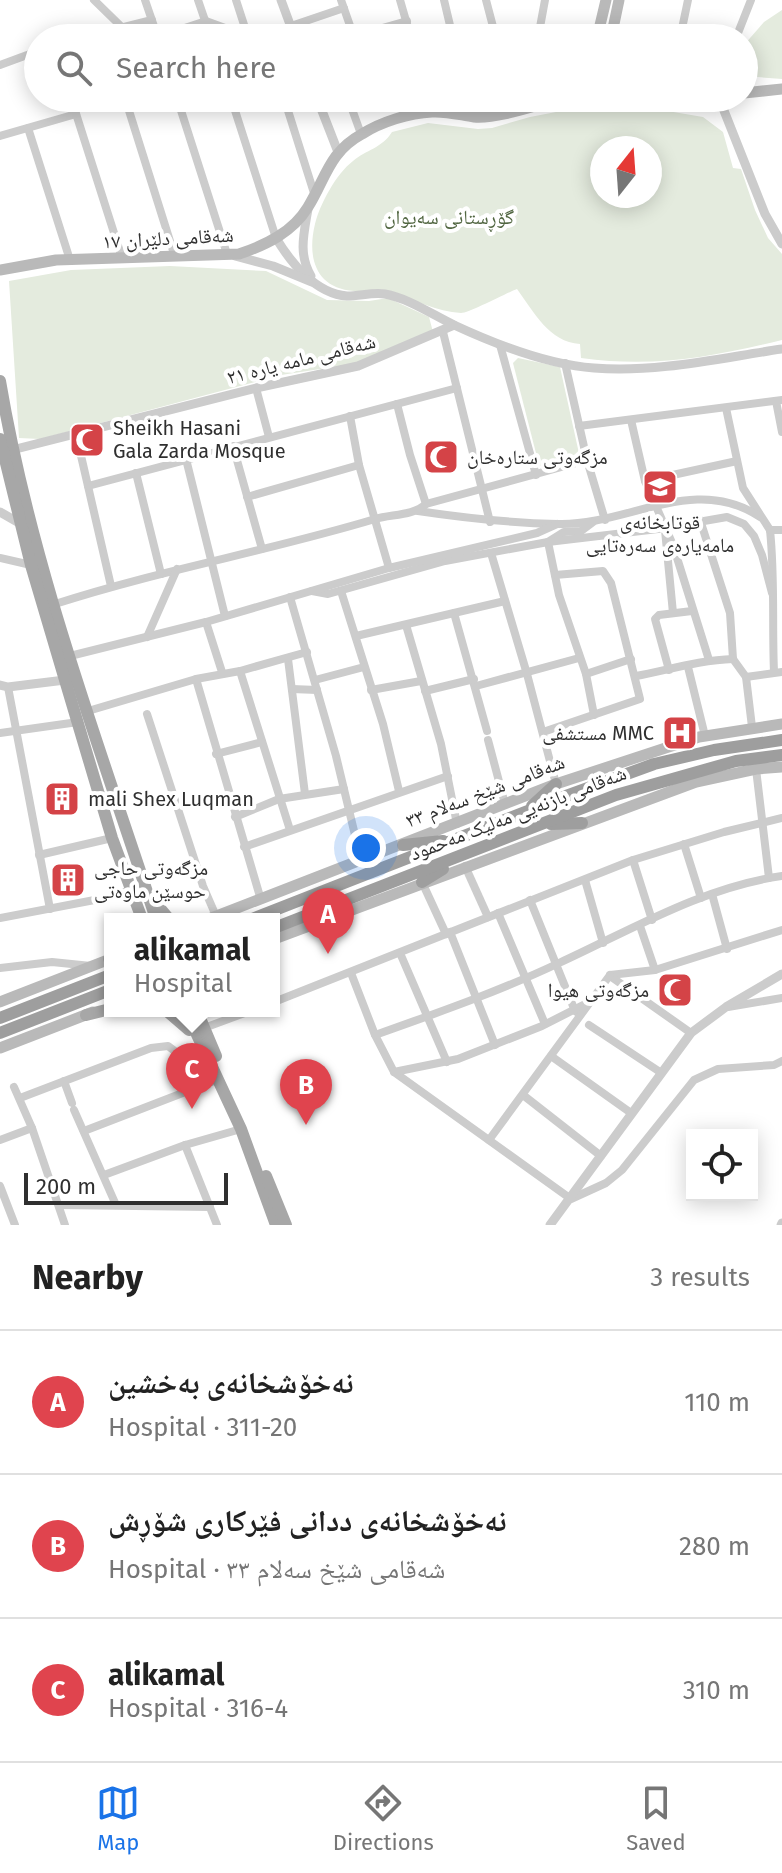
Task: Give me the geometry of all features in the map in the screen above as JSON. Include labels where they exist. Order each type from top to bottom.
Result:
[{"type":"highway","name":"شەقامی بازنەیی مەلیک مەحمود","points":[[280,926],[467,860],[539,824],[616,795],[736,761],[782,740]]},
{"type":"highway","points":[[734,747],[741,753],[736,761]]},
{"type":"highway","name":"شەقامی بازنەیی مەلیک مەحمود","points":[[267,913],[654,764],[734,747],[782,755]]},
{"type":"highway","points":[[526,812],[556,784]]},
{"type":"highway","points":[[539,824],[582,823]]},
{"type":"highway","points":[[403,845],[458,839]]},
{"type":"highway","points":[[422,882],[467,860]]},
{"type":"highway","points":[[0,1018],[104,977]]},
{"type":"highway","points":[[0,1033],[104,992]]},
{"type":"main road","points":[[600,24],[606,0]]},
{"type":"main road","points":[[614,24],[619,0]]},
{"type":"main road","points":[[758,92],[782,89]]},
{"type":"main road","name":"شەقامی دلێران ١٧","points":[[0,270],[70,260],[239,254],[267,245],[292,226],[308,207],[327,167],[338,152],[361,134],[399,118],[430,112],[475,117],[491,112]]},
{"type":"main road","points":[[0,381],[36,565],[65,680],[112,838],[139,913]]},
{"type":"main road","points":[[0,439],[21,525],[55,604],[154,913]]},
{"type":"main road","name":"شەقامی شێخ سەلام ٣٣","points":[[226,913],[556,784],[705,736],[782,724]]},
{"type":"main road","points":[[467,860],[696,782],[756,769],[782,767]]},
{"type":"main road","points":[[280,937],[422,882]]},
{"type":"main road","points":[[147,891],[164,913]]},
{"type":"main road","points":[[131,893],[134,913]]},
{"type":"main road","points":[[0,1002],[104,961]]},
{"type":"main road","points":[[0,1048],[104,1009]]},
{"type":"main road","points":[[175,1017],[202,1045]]},
{"type":"main road","points":[[189,1017],[241,1129],[276,1225]]},
{"type":"main road","points":[[199,1017],[286,1225]]},
{"type":"main road","points":[[204,1017],[204,1028]]},
{"type":"street","points":[[94,0],[119,24]]},
{"type":"street","points":[[145,0],[153,24]]},
{"type":"street","points":[[198,0],[207,24]]},
{"type":"street","points":[[236,0],[243,24]]},
{"type":"street","points":[[281,0],[290,24]]},
{"type":"street","points":[[400,0],[408,24]]},
{"type":"street","points":[[444,0],[450,24]]},
{"type":"street","points":[[486,0],[493,24]]},
{"type":"street","points":[[541,24],[545,0]]},
{"type":"street","points":[[683,24],[688,0]]},
{"type":"street","points":[[742,24],[751,0]]},
{"type":"street","points":[[296,24],[343,4],[350,24]]},
{"type":"street","points":[[138,24],[152,20]]},
{"type":"street","points":[[198,24],[206,21],[214,24]]},
{"type":"street","points":[[397,24],[407,21]]},
{"type":"street","points":[[0,65],[24,56]]},
{"type":"street","points":[[129,112],[175,257]]},
{"type":"street","points":[[181,112],[227,254],[273,266],[335,294],[389,294],[500,345],[592,368],[674,365],[782,349]]},
{"type":"street","points":[[236,112],[276,238],[290,259],[315,283]]},
{"type":"street","points":[[288,112],[314,193]]},
{"type":"street","points":[[322,112],[338,152]]},
{"type":"street","points":[[353,112],[361,134]]},
{"type":"street","points":[[473,112],[475,117]]},
{"type":"street","points":[[725,112],[765,214],[782,244]]},
{"type":"street","points":[[0,136],[76,114],[122,258]]},
{"type":"street","points":[[28,128],[70,260]]},
{"type":"street","points":[[308,207],[303,259],[315,283]]},
{"type":"street","name":"شەقامی مامە یارە ٢١","points":[[12,450],[256,388],[358,366],[454,325]]},
{"type":"street","points":[[443,332],[490,522]]},
{"type":"street","points":[[500,345],[536,475]]},
{"type":"street","points":[[565,363],[587,460],[605,520]]},
{"type":"street","points":[[256,388],[269,437]]},
{"type":"street","points":[[88,486],[457,388]]},
{"type":"street","points":[[579,426],[779,401],[782,432]]},
{"type":"street","points":[[397,404],[426,504]]},
{"type":"street","points":[[726,408],[743,488],[770,530],[777,570],[771,620],[778,672],[746,677]]},
{"type":"street","points":[[350,416],[359,465],[389,568]]},
{"type":"street","points":[[631,420],[645,481],[673,545],[709,660]]},
{"type":"street","points":[[76,434],[111,586]]},
{"type":"street","points":[[233,446],[262,549]]},
{"type":"street","points":[[186,459],[225,616]]},
{"type":"street","points":[[418,511],[426,504],[587,460]]},
{"type":"street","points":[[645,481],[737,461]]},
{"type":"street","points":[[247,497],[359,465]]},
{"type":"street","points":[[136,473],[161,574]]},
{"type":"street","points":[[12,488],[10,497],[0,510],[21,525]]},
{"type":"street","points":[[55,604],[177,569],[418,511],[490,522],[557,524],[605,520],[654,505],[701,498],[730,502],[760,517]]},
{"type":"street","points":[[311,591],[328,594],[445,561],[548,542],[727,517],[744,524],[754,536],[772,593]]},
{"type":"street","points":[[700,520],[723,584],[730,613],[733,659],[746,677],[752,727]]},
{"type":"street","points":[[548,542],[564,532],[581,531],[594,521]]},
{"type":"street","points":[[70,656],[206,622],[389,568],[537,533],[557,524]]},
{"type":"street","points":[[665,528],[673,613]]},
{"type":"street","points":[[770,530],[782,530]]},
{"type":"street","points":[[548,542],[555,575],[586,674],[594,715]]},
{"type":"street","points":[[491,553],[556,784]]},
{"type":"street","points":[[0,558],[36,565]]},
{"type":"street","points":[[147,637],[177,569]]},
{"type":"street","points":[[543,732],[640,699],[611,583],[603,571],[555,575]]},
{"type":"street","points":[[341,591],[399,791]]},
{"type":"street","points":[[290,597],[315,680],[361,860]]},
{"type":"street","points":[[356,636],[505,601]]},
{"type":"street","points":[[669,670],[655,619],[659,615],[692,611]]},
{"type":"street","points":[[454,613],[475,682],[505,804]]},
{"type":"street","points":[[771,620],[782,620]]},
{"type":"street","points":[[206,622],[222,672]]},
{"type":"street","points":[[406,625],[448,776],[457,824]]},
{"type":"street","points":[[88,711],[196,679],[240,671],[307,652]]},
{"type":"street","points":[[425,691],[527,674],[579,658]]},
{"type":"street","points":[[288,659],[305,794]]},
{"type":"street","points":[[586,674],[631,659]]},
{"type":"street","points":[[636,676],[709,660],[733,659]]},
{"type":"street","points":[[315,680],[364,667]]},
{"type":"street","points":[[688,667],[705,736]]},
{"type":"street","points":[[240,671],[290,830]]},
{"type":"street","points":[[196,679],[261,900]]},
{"type":"street","points":[[50,909],[16,730],[4,686],[65,680]]},
{"type":"street","points":[[371,690],[421,681]]},
{"type":"street","points":[[292,689],[317,690]]},
{"type":"street","points":[[147,714],[211,913]]},
{"type":"street","points":[[0,733],[78,722]]},
{"type":"street","points":[[216,754],[262,742]]},
{"type":"street","points":[[756,769],[769,878]]},
{"type":"street","points":[[244,847],[448,776]]},
{"type":"street","points":[[235,817],[279,799],[344,789]]},
{"type":"street","points":[[280,1000],[633,860],[782,818]]},
{"type":"street","points":[[39,855],[112,838]]},
{"type":"street","points":[[684,844],[701,898]]},
{"type":"street","points":[[467,860],[488,917]]},
{"type":"street","points":[[633,860],[652,920]]},
{"type":"street","points":[[375,1035],[556,965],[701,898],[782,876]]},
{"type":"street","points":[[585,880],[603,943]]},
{"type":"street","points":[[422,882],[448,933],[495,1045]]},
{"type":"street","points":[[0,918],[131,893]]},
{"type":"street","points":[[712,894],[727,949]]},
{"type":"street","points":[[530,900],[578,1013]]},
{"type":"street","points":[[498,913],[545,1024]]},
{"type":"street","points":[[640,926],[655,970]]},
{"type":"street","points":[[489,1140],[551,1056],[578,1013],[610,975],[655,970],[782,930]]},
{"type":"street","points":[[400,953],[447,1062]]},
{"type":"street","points":[[0,968],[52,962],[92,966]]},
{"type":"street","points":[[351,973],[375,1035],[394,1072],[571,1199]]},
{"type":"street","points":[[550,1225],[691,1033],[726,1007],[782,974]]},
{"type":"street","points":[[610,975],[691,1033]]},
{"type":"street","points":[[726,1007],[782,998]]},
{"type":"street","points":[[394,1072],[447,1062],[578,1013]]},
{"type":"street","points":[[204,1028],[234,1017]]},
{"type":"street","points":[[589,1025],[660,1072]]},
{"type":"street","points":[[20,1098],[151,1048],[168,1046],[176,1052]]},
{"type":"street","points":[[551,1056],[631,1113]]},
{"type":"street","points":[[571,1199],[606,1183],[622,1170],[694,1080],[718,1069],[774,1065],[782,1061]]},
{"type":"street","points":[[84,1131],[219,1079]]},
{"type":"street","points":[[64,1081],[116,1205]]},
{"type":"street","points":[[14,1087],[32,1128],[65,1225]]},
{"type":"street","points":[[523,1095],[601,1156]]},
{"type":"street","points":[[0,1140],[32,1128]]},
{"type":"street","points":[[104,1175],[185,1145],[241,1129]]},
{"type":"street","points":[[185,1145],[217,1225]]},
{"type":"street","points":[[0,1186],[15,1225]]},
{"type":"street","points":[[59,1205],[210,1207]]},
{"type":"green space","points":[[782,10],[782,79],[758,77],[758,29]]},
{"type":"green space","name":"گۆڕستانی سەیوان","points":[[556,112],[673,112],[703,117],[723,132],[733,168],[741,169],[768,238],[782,254],[782,340],[683,359],[634,362],[581,358],[580,344],[559,338],[551,332],[517,289],[461,313],[434,308],[386,291],[341,289],[322,277],[312,248],[317,216],[341,174],[358,157],[384,142],[392,132],[428,123],[492,128]]},
{"type":"green space","points":[[170,266],[266,271],[327,300],[388,298],[429,317],[433,332],[366,362],[281,375],[40,439],[19,438],[9,281],[71,270]]},
{"type":"green space","points":[[518,358],[560,367],[580,458],[544,468],[539,465],[513,363]]},
{"type":"place","name":"Sheikh Hasani Gala Zarda Mosque","points":[[87,440]]},
{"type":"place","name":"مزگەوتی ستارەخان","points":[[441,457]]},
{"type":"place","name":"قوتابخانەی مامەیارەی سەرەتایی","points":[[660,487]]},
{"type":"place","name":"مستشفى MMC","points":[[680,733]]},
{"type":"place","name":"mali Shex Luqman","points":[[62,799]]},
{"type":"place","name":"مزگەوتی حاجی حوسێن ماوەتی","points":[[68,880]]},
{"type":"place","name":"نەخۆشخانەی بەخشین","points":[[328,954]]},
{"type":"place","name":"مزگەوتی هیوا","points":[[675,990]]},
{"type":"place","name":"alikamal","points":[[192,1109]]},
{"type":"place","name":"نەخۆشخانەی ددانی فێرکاری شۆڕش","points":[[306,1125]]}]
